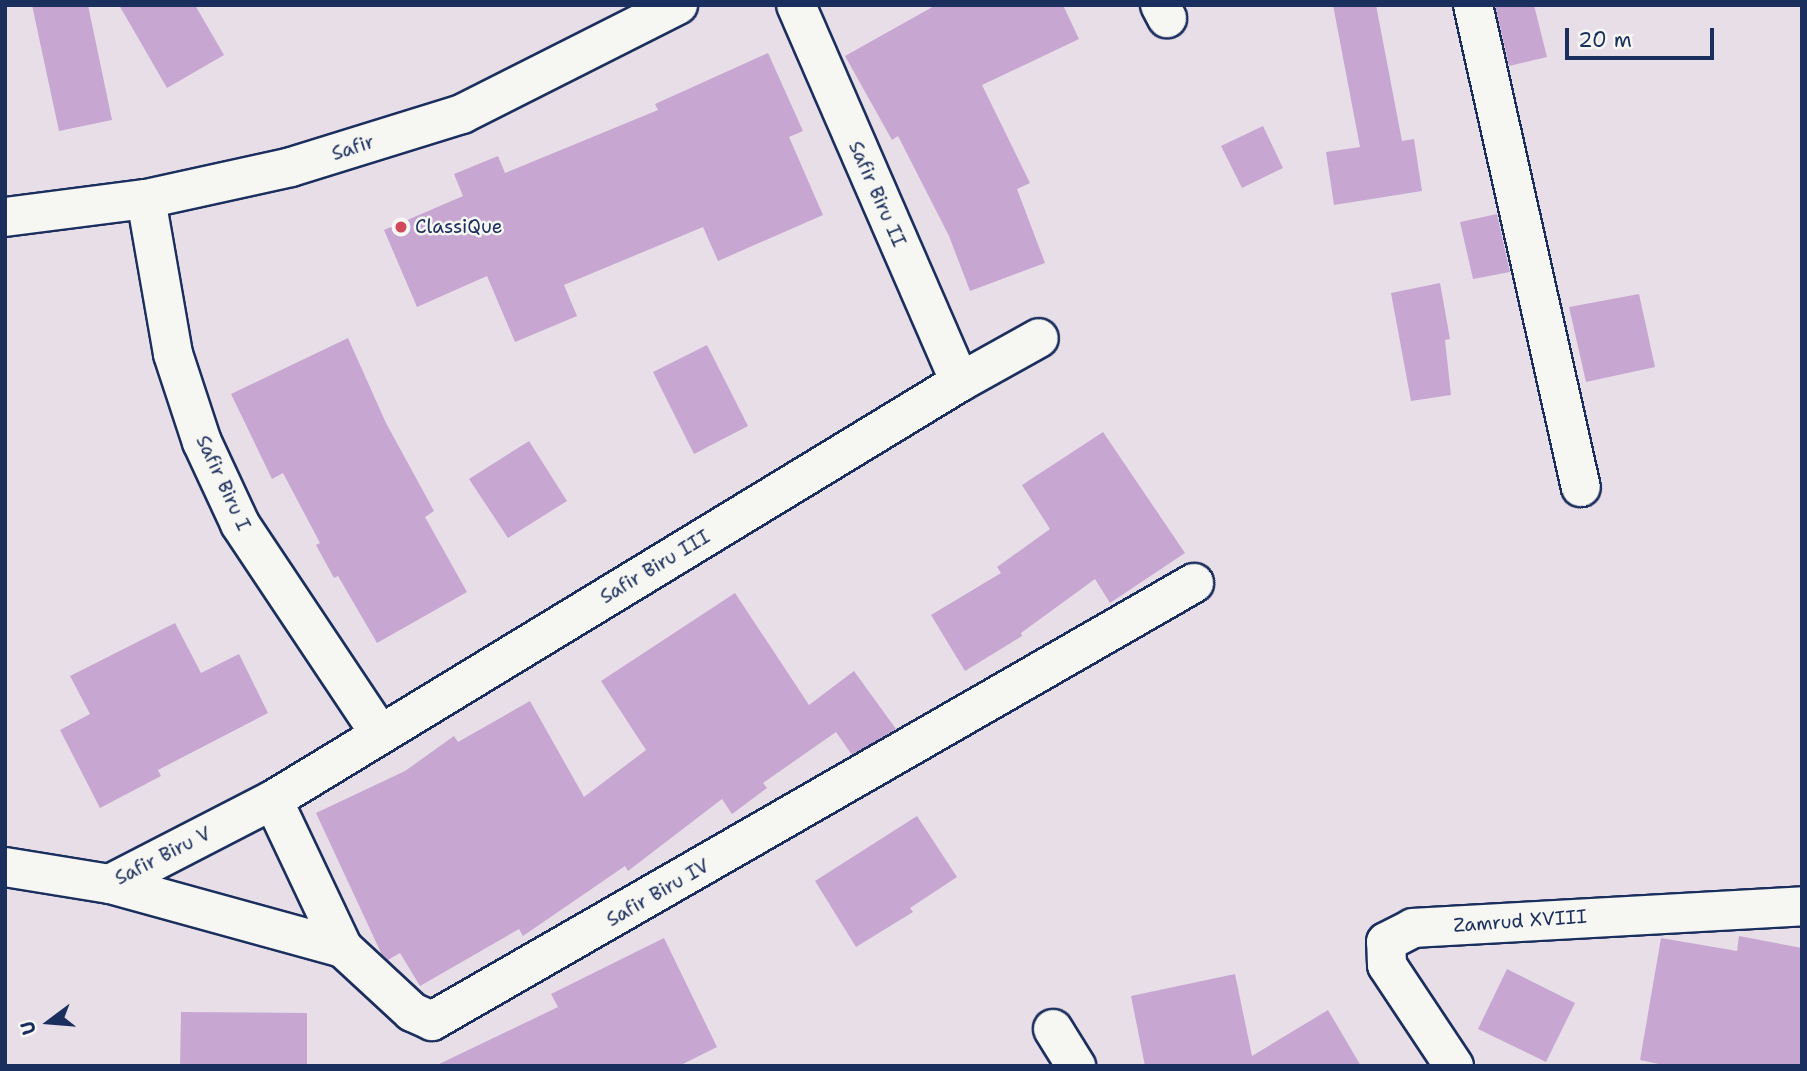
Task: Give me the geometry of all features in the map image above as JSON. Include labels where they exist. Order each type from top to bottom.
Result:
[{"type":"street","name":"Safir","points":[[5,217],[146,199],[292,167],[462,114],[678,5]]},
{"type":"street","name":"Safir Biru II","points":[[796,5],[960,382]]},
{"type":"street","points":[[1474,5],[1581,487]]},
{"type":"street","name":"Safir Biru I","points":[[146,199],[173,354],[202,442],[240,524],[380,734]]},
{"type":"street","name":"Safir Biru III","points":[[273,800],[960,382],[1039,338]]},
{"type":"street","name":"Safir Biru IV","points":[[110,884],[343,948],[412,1012],[425,1020],[439,1019],[1194,583]]},
{"type":"street","points":[[273,800],[343,948]]},
{"type":"street","name":"Safir Biru V","points":[[5,867],[110,884],[273,800]]},
{"type":"street","name":"Zamrud XVIII","points":[[1454,1066],[1387,965],[1386,942],[1413,928],[1802,906]]},
{"type":"street","points":[[1053,1028],[1076,1066]]},
{"type":"building","points":[[32,5],[88,5],[112,120],[59,131]]},
{"type":"building","points":[[119,5],[195,5],[224,55],[167,88]]},
{"type":"building","points":[[936,5],[1063,5],[1079,39],[982,85],[1030,183],[1017,189],[1045,263],[970,291],[949,236],[898,136],[892,140],[845,56]]},
{"type":"building","points":[[1333,5],[1376,5],[1402,141],[1414,139],[1422,191],[1334,205],[1326,152],[1360,147]]},
{"type":"building","points":[[1495,5],[1534,5],[1547,57],[1509,66]]},
{"type":"building","points":[[768,53],[803,131],[789,137],[823,215],[718,261],[703,227],[564,285],[577,316],[515,342],[487,276],[417,307],[384,230],[463,196],[454,174],[498,156],[505,173],[658,110],[655,104]]},
{"type":"building","points":[[1263,126],[1283,168],[1242,188],[1221,146]]},
{"type":"building","points":[[1497,214],[1510,272],[1473,279],[1460,222]]},
{"type":"building","points":[[1440,283],[1450,339],[1445,340],[1451,395],[1411,401],[1391,293]]},
{"type":"building","points":[[1639,294],[1655,367],[1586,382],[1569,307]]},
{"type":"building","points":[[348,338],[386,423],[434,511],[425,517],[467,592],[377,643],[338,576],[334,578],[316,545],[320,543],[283,473],[272,479],[231,394]]},
{"type":"building","points":[[707,345],[748,426],[694,454],[653,372]]},
{"type":"building","points":[[1103,432],[1185,553],[1110,603],[1095,579],[1021,633],[1022,636],[965,671],[931,615],[1001,573],[997,567],[1050,529],[1022,485]]},
{"type":"building","points":[[529,441],[567,501],[508,538],[469,479]]},
{"type":"building","points":[[735,593],[809,705],[854,671],[896,729],[852,755],[836,732],[763,783],[767,788],[732,814],[722,799],[628,871],[625,866],[523,936],[519,929],[420,986],[400,953],[388,960],[382,955],[316,813],[405,771],[454,736],[458,742],[530,701],[584,797],[646,750],[601,681]]},
{"type":"building","points":[[175,623],[201,673],[239,654],[268,713],[158,770],[161,776],[100,808],[60,730],[90,714],[70,676]]},
{"type":"building","points":[[917,816],[957,877],[910,908],[913,912],[856,947],[815,881]]},
{"type":"building","points":[[1739,936],[1802,948],[1802,1066],[1668,1066],[1640,1060],[1661,938],[1737,951]]},
{"type":"building","points":[[664,938],[717,1047],[679,1066],[435,1066],[558,1007],[551,994]]},
{"type":"building","points":[[1507,969],[1575,1003],[1546,1062],[1478,1029]]},
{"type":"building","points":[[1235,974],[1252,1056],[1328,1010],[1361,1066],[1145,1066],[1131,996]]},
{"type":"building","points":[[181,1012],[307,1013],[307,1066],[180,1066]]},
{"type":"place","name":"ClassiQue","points":[[401,227]]}]
